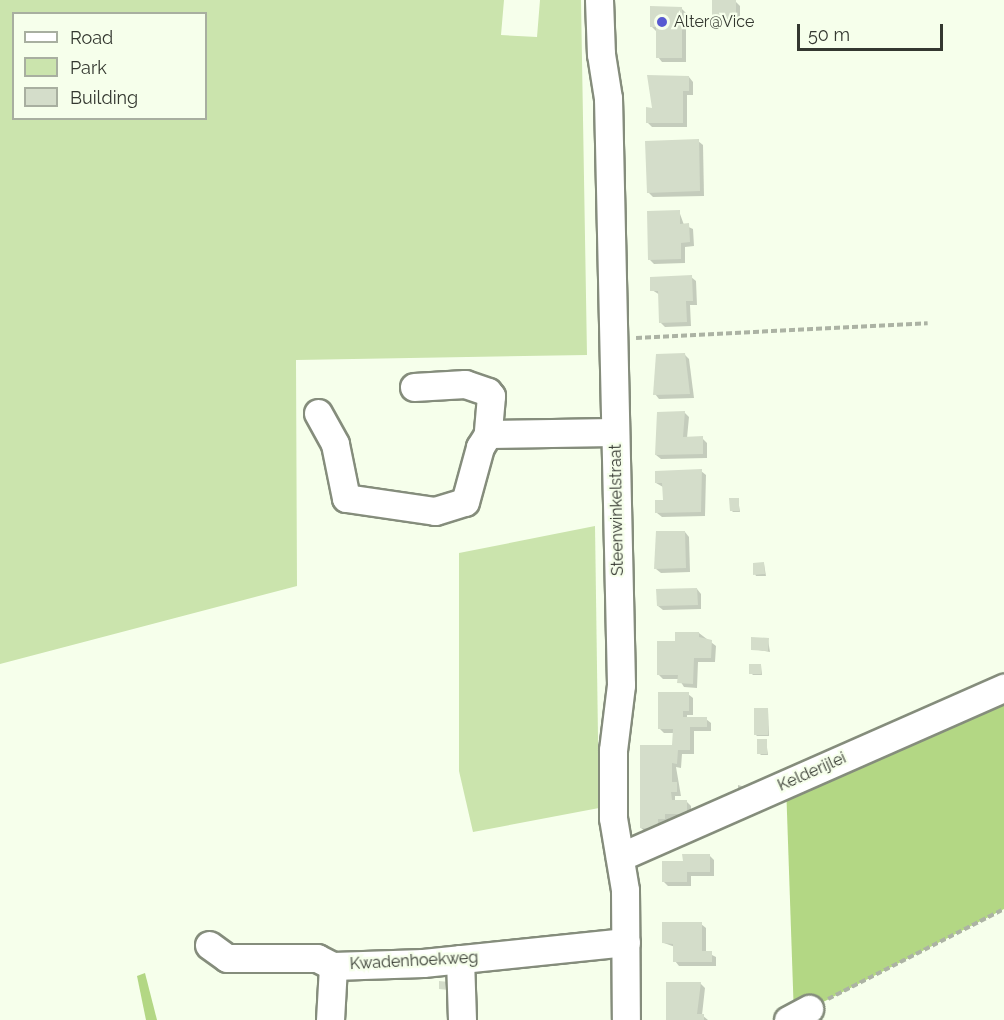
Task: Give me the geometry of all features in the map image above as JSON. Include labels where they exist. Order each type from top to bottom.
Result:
[{"type":"street","name":"Steenwinkelstraat","points":[[599,0],[601,54],[608,98],[621,685],[614,750],[613,818],[625,890],[626,1020]]},
{"type":"street","points":[[318,413],[335,444],[346,498],[354,501],[435,511],[456,507],[465,502],[480,447],[488,434],[491,396],[488,392],[465,384],[414,387]]},
{"type":"street","points":[[488,434],[615,432]]},
{"type":"street","name":"Kelderijlei","points":[[620,857],[1004,688]]},
{"type":"street","name":"Kwadenhoekweg","points":[[209,945],[227,958],[316,958],[333,966],[460,959],[626,942]]},
{"type":"street","points":[[460,959],[462,1020]]},
{"type":"street","points":[[330,1020],[333,966]]},
{"type":"path","points":[[614,339],[928,323]]},
{"type":"path","points":[[798,1015],[1004,909]]},
{"type":"green space","points":[[0,0],[504,0],[501,35],[537,37],[540,0],[581,0],[587,355],[296,360],[297,586],[0,664]]},
{"type":"green space","points":[[595,526],[599,808],[473,832],[459,771],[459,553]]},
{"type":"green space","points":[[1004,688],[1004,909],[794,1017],[786,784]]},
{"type":"green space","points":[[145,973],[157,1020],[146,1020],[137,976]]},
{"type":"building","points":[[712,0],[736,0],[736,18],[712,18]]},
{"type":"building","points":[[650,6],[682,7],[682,58],[656,58],[656,27],[650,27]]},
{"type":"building","points":[[647,75],[689,76],[689,91],[683,91],[683,123],[646,123],[646,107],[652,108]]},
{"type":"building","points":[[699,139],[700,191],[647,193],[645,141]]},
{"type":"building","points":[[680,210],[680,224],[689,223],[690,242],[681,243],[681,259],[648,260],[647,211]]},
{"type":"building","points":[[692,275],[693,301],[686,301],[687,322],[659,323],[658,291],[650,291],[650,277]]},
{"type":"building","points":[[685,353],[690,394],[653,395],[656,354]]},
{"type":"building","points":[[685,411],[683,437],[703,436],[703,454],[655,455],[657,412]]},
{"type":"building","points":[[702,469],[701,512],[655,513],[655,500],[663,500],[662,483],[655,483],[655,471]]},
{"type":"building","points":[[729,498],[739,498],[739,511],[730,511]]},
{"type":"building","points":[[656,531],[685,531],[686,568],[654,569]]},
{"type":"building","points":[[764,562],[765,574],[753,575],[753,563]]},
{"type":"building","points":[[697,588],[698,605],[657,606],[656,589]]},
{"type":"building","points":[[675,632],[699,632],[699,637],[712,640],[711,658],[694,658],[693,684],[677,683],[678,675],[657,675],[657,641],[675,641]]},
{"type":"building","points":[[751,637],[769,638],[768,651],[751,650]]},
{"type":"building","points":[[749,664],[761,664],[761,674],[749,674]]},
{"type":"building","points":[[658,692],[689,692],[689,711],[683,711],[683,717],[707,717],[707,727],[690,727],[690,750],[678,750],[677,764],[672,763],[672,782],[677,782],[677,792],[671,792],[672,800],[687,800],[687,814],[665,814],[665,819],[658,819],[658,829],[640,828],[640,745],[672,745],[673,729],[658,729]]},
{"type":"building","points":[[754,708],[768,708],[768,735],[754,735]]},
{"type":"building","points":[[757,739],[767,739],[767,754],[757,754]]},
{"type":"building","points":[[682,854],[710,854],[710,872],[687,872],[687,882],[662,882],[662,861],[683,861]]},
{"type":"building","points":[[662,922],[702,922],[702,951],[712,951],[712,962],[673,962],[673,944],[662,943]]},
{"type":"building","points":[[439,981],[449,982],[449,990],[439,989]]},
{"type":"building","points":[[666,982],[701,982],[697,1014],[704,1014],[704,1020],[666,1020]]},
{"type":"place","name":"Alter@Vice","points":[[662,22]]}]
